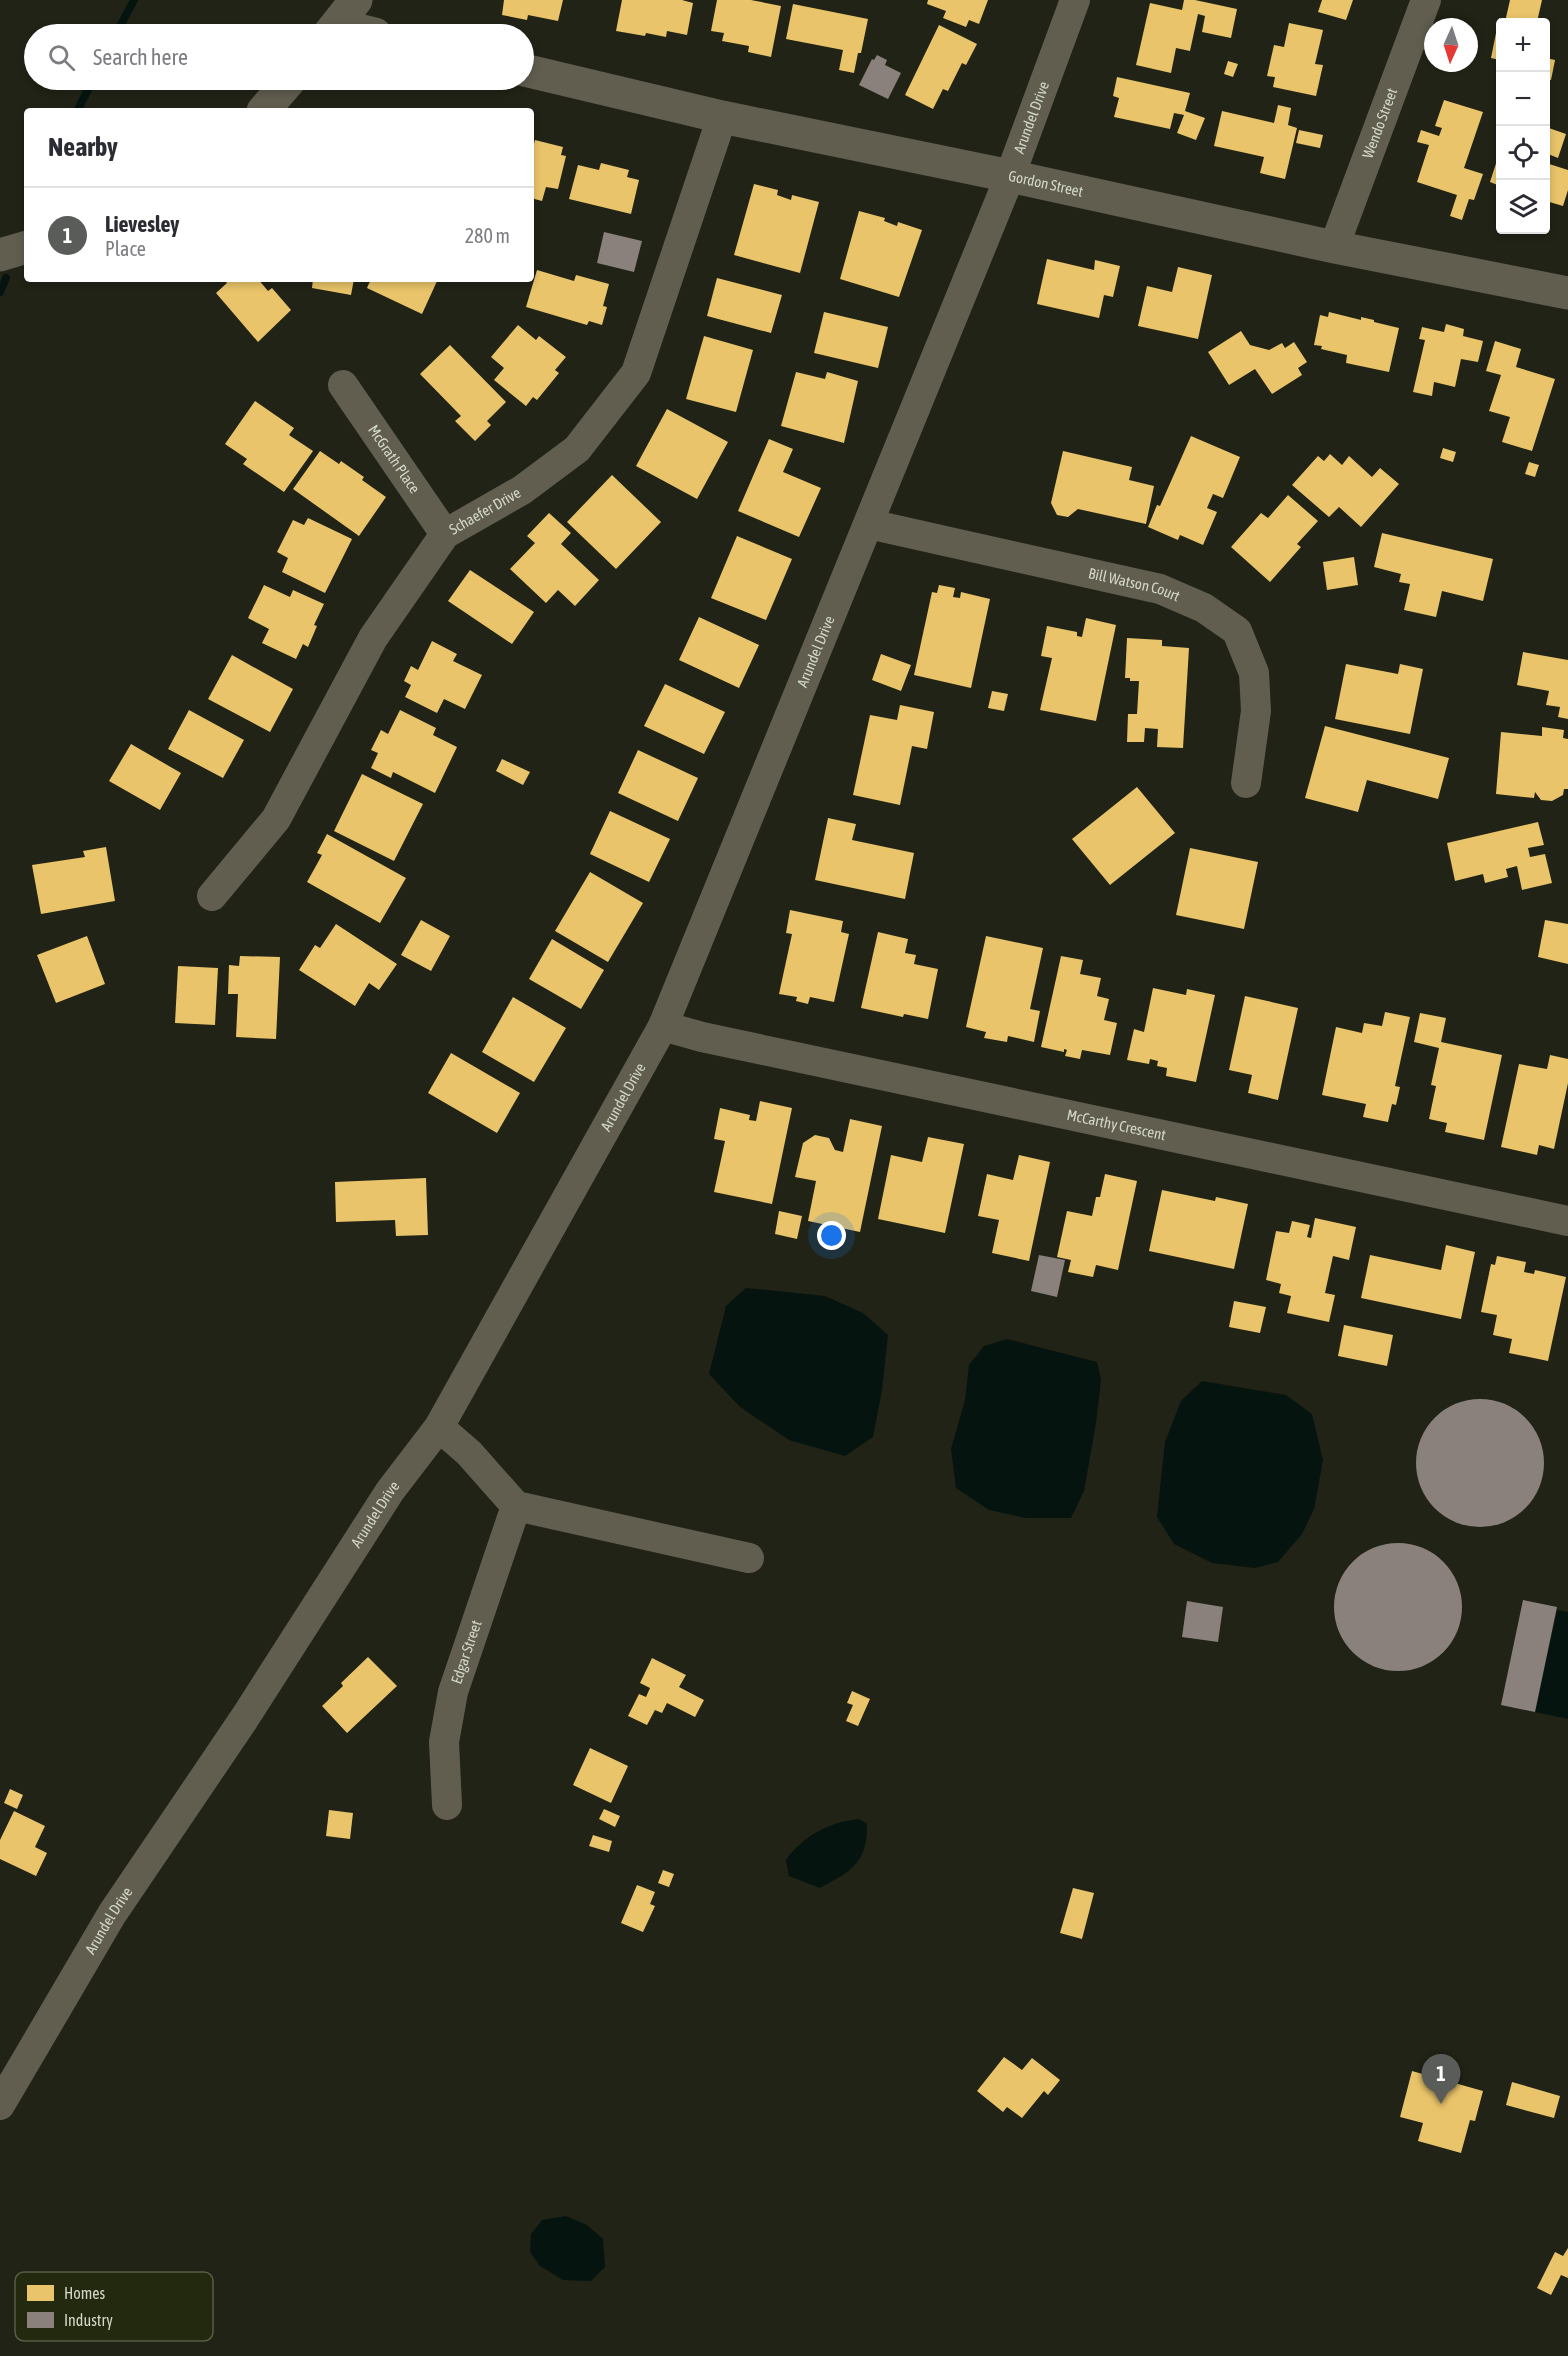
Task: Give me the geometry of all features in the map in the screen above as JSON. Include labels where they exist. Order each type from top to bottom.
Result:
[{"type":"street","name":"Arundel Drive","points":[[0,2105],[112,1914],[244,1719],[390,1491],[439,1426],[663,1026],[1010,176],[1076,0]]},
{"type":"street","name":"Wendo Street","points":[[1334,247],[1426,0]]},
{"type":"street","name":"Gordon Street","points":[[534,72],[723,117],[1010,176],[1334,247],[1568,294]]},
{"type":"street","points":[[266,108],[281,90]]},
{"type":"street","name":"Schaefer Drive","points":[[212,896],[276,819],[373,638],[445,534],[522,490],[577,449],[636,373],[723,117]]},
{"type":"street","points":[[0,255],[24,248]]},
{"type":"street","name":"McGrath Place","points":[[343,385],[445,534]]},
{"type":"street","name":"Bill Watson Court","points":[[868,524],[1160,589],[1204,608],[1237,631],[1254,673],[1256,711],[1246,783]]},
{"type":"street","name":"McCarthy Crescent","points":[[663,1026],[702,1037],[1568,1221]]},
{"type":"street","points":[[439,1426],[469,1454],[516,1506],[749,1558]]},
{"type":"street","name":"Edgar Street","points":[[447,1805],[444,1742],[453,1692],[516,1506]]},
{"type":"shaded area","points":[[746,1288],[825,1296],[863,1313],[888,1335],[882,1390],[873,1437],[845,1456],[789,1440],[740,1407],[709,1374],[726,1306]]},
{"type":"shaded area","points":[[1007,1339],[1097,1362],[1101,1380],[1096,1423],[1084,1491],[1071,1518],[1026,1518],[989,1510],[956,1488],[951,1449],[965,1400],[969,1365],[984,1346]]},
{"type":"shaded area","points":[[1202,1381],[1286,1395],[1312,1414],[1323,1460],[1314,1509],[1302,1534],[1278,1562],[1255,1568],[1212,1563],[1174,1544],[1157,1517],[1165,1442],[1181,1401]]},
{"type":"shaded area","points":[[1557,1610],[1568,1612],[1568,1719],[1535,1712]]},
{"type":"shaded area","points":[[859,1819],[867,1824],[864,1848],[855,1865],[848,1871],[820,1888],[789,1876],[786,1860],[800,1844],[827,1827]]},
{"type":"shaded area","points":[[566,2216],[587,2225],[603,2239],[605,2267],[591,2281],[563,2280],[540,2266],[530,2252],[531,2234],[542,2220]]},
{"type":"building: Homes","points":[[504,0],[563,0],[558,21],[528,15],[527,20],[502,15]]},
{"type":"building: Homes","points":[[622,0],[682,0],[693,3],[687,35],[667,31],[666,37],[646,33],[645,36],[616,31]]},
{"type":"building: Homes","points":[[717,0],[751,0],[781,6],[771,57],[748,52],[749,46],[722,41],[724,33],[711,31]]},
{"type":"building: Homes","points":[[928,0],[988,0],[979,24],[969,20],[966,27],[943,18],[946,11],[927,4]]},
{"type":"building: Homes","points":[[1184,0],[1195,0],[1237,9],[1231,38],[1202,32],[1205,16],[1198,14],[1190,51],[1176,48],[1171,73],[1136,65],[1150,3],[1182,10]]},
{"type":"building: Homes","points":[[1322,0],[1353,0],[1346,20],[1318,12]]},
{"type":"building: Homes","points":[[1510,0],[1542,0],[1538,18],[1506,18]]},
{"type":"building: Homes","points":[[793,4],[868,19],[854,73],[839,70],[843,50],[786,39]]},
{"type":"building: Homes","points":[[1289,23],[1323,30],[1315,64],[1323,65],[1316,96],[1273,87],[1275,77],[1267,76],[1274,45],[1284,47]]},
{"type":"building: Homes","points":[[939,25],[977,44],[966,65],[962,63],[948,91],[943,89],[933,109],[905,95]]},
{"type":"building: Homes","points":[[1496,33],[1496,59],[1491,58]]},
{"type":"building: Homes","points":[[1550,59],[1555,60],[1550,80]]},
{"type":"building: Homes","points":[[1228,61],[1238,64],[1233,77],[1224,74]]},
{"type":"building: Homes","points":[[1117,77],[1190,93],[1185,111],[1205,118],[1196,140],[1177,133],[1184,115],[1174,113],[1170,129],[1114,117],[1119,98],[1113,96]]},
{"type":"building: Homes","points":[[1444,100],[1483,112],[1464,168],[1483,174],[1474,200],[1469,199],[1462,220],[1450,216],[1457,195],[1417,182],[1429,145],[1417,142],[1421,130],[1439,136],[1442,128],[1435,126]]},
{"type":"building: Homes","points":[[1278,105],[1291,108],[1288,125],[1297,128],[1285,179],[1260,173],[1264,157],[1214,146],[1222,111],[1274,123]]},
{"type":"building: Homes","points":[[1550,128],[1566,134],[1558,158],[1550,155]]},
{"type":"building: Homes","points":[[1299,130],[1323,135],[1320,148],[1296,143]]},
{"type":"building: Homes","points":[[535,140],[563,147],[561,155],[566,156],[558,189],[546,187],[542,201],[534,199]]},
{"type":"building: Homes","points":[[601,163],[629,170],[627,177],[639,180],[631,214],[569,199],[578,165],[599,170]]},
{"type":"building: Homes","points":[[1496,163],[1496,184],[1490,182]]},
{"type":"building: Homes","points":[[1550,164],[1568,170],[1568,190],[1563,206],[1550,202]]},
{"type":"building: Homes","points":[[754,184],[778,190],[777,195],[791,200],[792,195],[819,202],[800,273],[734,255]]},
{"type":"building: Homes","points":[[859,211],[885,218],[884,221],[897,226],[898,222],[922,230],[899,297],[840,279]]},
{"type":"building: Homes","points":[[1047,259],[1094,270],[1095,260],[1120,266],[1113,297],[1104,295],[1099,318],[1037,304]]},
{"type":"building: Homes","points":[[1178,267],[1212,275],[1198,339],[1138,326],[1147,286],[1172,292]]},
{"type":"building: Homes","points":[[537,270],[574,281],[576,275],[609,284],[603,306],[607,307],[602,325],[589,321],[587,325],[526,307]]},
{"type":"building: Homes","points":[[717,278],[782,295],[771,333],[707,316]]},
{"type":"building: Homes","points":[[260,282],[268,291],[272,288],[291,310],[258,342],[216,293],[227,283]]},
{"type":"building: Homes","points":[[313,282],[353,282],[351,295],[312,288]]},
{"type":"building: Homes","points":[[370,282],[437,282],[422,314],[367,288]]},
{"type":"building: Homes","points":[[824,312],[888,327],[878,368],[814,353]]},
{"type":"building: Homes","points":[[1329,312],[1361,320],[1361,317],[1399,328],[1389,372],[1346,363],[1347,355],[1314,345],[1320,315],[1328,317]]},
{"type":"building: Homes","points":[[1446,324],[1464,329],[1463,336],[1483,341],[1478,362],[1461,359],[1455,387],[1434,382],[1432,396],[1413,392],[1425,340],[1419,339],[1422,327],[1444,332]]},
{"type":"building: Homes","points":[[518,325],[536,340],[539,336],[566,357],[555,370],[559,373],[537,400],[533,397],[526,406],[494,380],[504,368],[491,357]]},
{"type":"building: Homes","points":[[1241,331],[1250,345],[1269,350],[1282,343],[1285,348],[1294,342],[1307,362],[1298,368],[1302,375],[1272,394],[1255,369],[1229,385],[1208,352]]},
{"type":"building: Homes","points":[[704,336],[753,350],[736,412],[686,399]]},
{"type":"building: Homes","points":[[1495,341],[1521,349],[1516,367],[1555,379],[1532,451],[1502,442],[1510,417],[1489,411],[1501,375],[1486,371]]},
{"type":"building: Homes","points":[[450,345],[506,402],[487,421],[491,425],[475,441],[455,421],[461,416],[420,374]]},
{"type":"building: Homes","points":[[796,372],[825,379],[827,372],[858,381],[844,443],[781,426]]},
{"type":"building: Homes","points":[[255,401],[294,428],[289,435],[313,451],[284,492],[243,464],[247,459],[225,444]]},
{"type":"building: Homes","points":[[667,409],[728,442],[697,499],[636,466]]},
{"type":"building: Homes","points":[[1191,436],[1240,457],[1223,498],[1213,494],[1207,508],[1217,512],[1203,545],[1180,535],[1178,540],[1148,527],[1157,505],[1160,506]]},
{"type":"building: Homes","points":[[769,439],[793,449],[783,472],[821,488],[799,537],[738,511]]},
{"type":"building: Homes","points":[[1443,448],[1456,452],[1453,462],[1440,458]]},
{"type":"building: Homes","points":[[320,451],[339,464],[341,461],[364,477],[362,480],[386,497],[359,536],[293,489]]},
{"type":"building: Homes","points":[[1063,451],[1132,467],[1129,480],[1154,486],[1146,524],[1078,509],[1068,517],[1057,515],[1051,503]]},
{"type":"building: Homes","points":[[1330,454],[1342,465],[1349,456],[1372,477],[1380,468],[1399,484],[1361,527],[1339,507],[1329,517],[1292,485],[1318,456],[1324,461]]},
{"type":"building: Homes","points":[[1529,462],[1539,465],[1535,477],[1525,474]]},
{"type":"building: Homes","points":[[612,475],[661,522],[616,569],[567,522]]},
{"type":"building: Homes","points":[[1288,495],[1318,521],[1297,544],[1301,547],[1270,582],[1231,547],[1261,513],[1268,518]]},
{"type":"building: Homes","points":[[549,513],[571,533],[561,544],[599,580],[575,606],[558,590],[546,603],[510,569],[535,543],[527,536]]},
{"type":"building: Homes","points":[[308,518],[352,539],[325,593],[282,572],[288,558],[277,552],[293,520],[304,525]]},
{"type":"building: Homes","points":[[1382,533],[1493,559],[1483,601],[1442,591],[1436,617],[1404,610],[1410,584],[1399,582],[1401,574],[1374,567]]},
{"type":"building: Homes","points":[[737,536],[792,559],[766,620],[711,598]]},
{"type":"building: Homes","points":[[1354,557],[1358,585],[1327,590],[1323,562]]},
{"type":"building: Homes","points":[[470,570],[534,612],[512,644],[448,601]]},
{"type":"building: Homes","points":[[264,585],[290,597],[293,590],[324,604],[314,625],[317,626],[308,647],[303,644],[296,659],[262,643],[269,629],[248,618]]},
{"type":"building: Homes","points":[[939,585],[955,588],[953,597],[960,598],[961,592],[990,599],[971,688],[914,675],[932,592],[937,593]]},
{"type":"building: Homes","points":[[699,617],[759,645],[739,688],[679,660]]},
{"type":"building: Homes","points":[[1086,618],[1116,625],[1096,721],[1040,710],[1052,658],[1041,656],[1047,626],[1077,632],[1077,636],[1082,637]]},
{"type":"building: Homes","points":[[1127,638],[1162,640],[1162,646],[1189,648],[1183,748],[1157,747],[1158,729],[1145,728],[1144,742],[1127,742],[1128,714],[1137,714],[1139,681],[1130,681],[1130,678],[1125,678]]},
{"type":"building: Homes","points":[[432,641],[457,654],[453,661],[482,675],[465,709],[444,699],[437,713],[405,697],[411,685],[404,681],[411,666],[418,670]]},
{"type":"building: Homes","points":[[1523,652],[1568,660],[1568,719],[1558,717],[1560,707],[1546,705],[1549,691],[1517,685]]},
{"type":"building: Homes","points":[[881,654],[911,665],[901,691],[872,680]]},
{"type":"building: Homes","points":[[232,655],[293,689],[270,732],[208,699]]},
{"type":"building: Homes","points":[[1346,664],[1398,674],[1400,664],[1423,669],[1410,734],[1335,719]]},
{"type":"building: Homes","points":[[665,684],[725,712],[704,754],[644,726]]},
{"type":"building: Homes","points":[[992,691],[1008,694],[1004,711],[988,708]]},
{"type":"building: Homes","points":[[900,705],[934,712],[927,749],[912,746],[900,805],[853,795],[870,715],[897,720]]},
{"type":"building: Homes","points":[[189,710],[244,740],[223,778],[168,749]]},
{"type":"building: Homes","points":[[400,710],[436,728],[433,735],[457,747],[435,793],[393,772],[391,778],[371,768],[378,753],[371,750],[381,730],[388,734]]},
{"type":"building: Homes","points":[[1325,726],[1449,758],[1438,799],[1367,780],[1358,812],[1305,798]]},
{"type":"building: Homes","points":[[1542,727],[1564,730],[1563,738],[1568,739],[1568,789],[1564,789],[1563,795],[1552,801],[1541,800],[1535,792],[1534,798],[1496,794],[1501,732],[1542,736]]},
{"type":"building: Homes","points":[[131,744],[181,773],[160,810],[109,781]]},
{"type":"building: Homes","points":[[638,750],[698,778],[678,821],[618,793]]},
{"type":"building: Homes","points":[[502,759],[530,772],[523,785],[496,771]]},
{"type":"building: Homes","points":[[362,774],[423,804],[394,861],[334,831]]},
{"type":"building: Homes","points":[[1137,787],[1175,833],[1110,885],[1072,839]]},
{"type":"building: Homes","points":[[610,811],[670,839],[649,882],[590,854]]},
{"type":"building: Homes","points":[[828,818],[856,824],[852,840],[914,853],[905,899],[815,880]]},
{"type":"building: Homes","points":[[1538,822],[1544,845],[1528,848],[1530,857],[1545,854],[1552,883],[1522,890],[1517,866],[1506,869],[1508,877],[1485,883],[1483,874],[1455,881],[1447,843]]},
{"type":"building: Homes","points":[[327,834],[406,878],[380,923],[307,882],[322,855],[317,853]]},
{"type":"building: Homes","points":[[106,847],[115,901],[41,914],[32,865],[85,857],[83,851]]},
{"type":"building: Homes","points":[[1190,848],[1258,862],[1244,929],[1176,915]]},
{"type":"building: Homes","points":[[590,872],[643,903],[608,962],[555,931]]},
{"type":"building: Homes","points":[[790,910],[843,921],[841,932],[849,934],[834,1002],[810,997],[808,1004],[796,1001],[797,997],[779,994],[792,934],[786,933]]},
{"type":"building: Homes","points":[[421,920],[450,936],[431,971],[401,955]]},
{"type":"building: Homes","points":[[1545,920],[1568,924],[1568,964],[1538,957]]},
{"type":"building: Homes","points":[[336,924],[397,964],[379,990],[369,983],[355,1006],[299,970],[315,945],[320,948]]},
{"type":"building: Homes","points":[[878,932],[908,939],[905,953],[916,955],[914,964],[938,969],[928,1019],[904,1014],[903,1017],[861,1008]]},
{"type":"building: Homes","points":[[87,936],[105,984],[56,1003],[37,955]]},
{"type":"building: Homes","points":[[986,936],[1043,948],[1030,1009],[1040,1011],[1034,1042],[1008,1036],[1007,1042],[984,1038],[986,1032],[966,1027]]},
{"type":"building: Homes","points":[[552,939],[604,970],[581,1009],[529,979]]},
{"type":"building: Homes","points":[[240,956],[280,957],[276,1039],[236,1037],[238,994],[228,994],[229,965],[239,966]]},
{"type":"building: Homes","points":[[1061,956],[1083,960],[1080,974],[1101,978],[1097,996],[1109,999],[1104,1020],[1117,1023],[1110,1055],[1082,1050],[1080,1059],[1065,1056],[1067,1050],[1064,1049],[1064,1052],[1041,1047]]},
{"type":"building: Homes","points":[[178,966],[218,968],[215,1025],[175,1023]]},
{"type":"building: Homes","points":[[1153,988],[1186,995],[1187,989],[1215,995],[1196,1082],[1166,1076],[1167,1068],[1157,1066],[1158,1061],[1150,1059],[1149,1064],[1127,1060],[1134,1029],[1144,1032]]},
{"type":"building: Homes","points":[[1245,996],[1298,1008],[1278,1100],[1248,1093],[1252,1075],[1229,1070]]},
{"type":"building: Homes","points":[[513,997],[566,1028],[534,1082],[482,1052]]},
{"type":"building: Homes","points":[[1385,1012],[1410,1017],[1395,1086],[1400,1087],[1396,1105],[1392,1104],[1388,1122],[1363,1117],[1366,1104],[1322,1095],[1336,1027],[1362,1033],[1364,1023],[1382,1026]]},
{"type":"building: Homes","points":[[1420,1013],[1446,1018],[1441,1042],[1502,1055],[1484,1140],[1445,1132],[1447,1123],[1429,1119],[1436,1086],[1431,1085],[1439,1048],[1414,1042]]},
{"type":"building: Homes","points":[[451,1053],[520,1093],[497,1133],[428,1093]]},
{"type":"building: Homes","points":[[1550,1055],[1568,1059],[1568,1083],[1554,1149],[1539,1145],[1537,1155],[1501,1147],[1519,1064],[1547,1069]]},
{"type":"building: Homes","points":[[760,1101],[792,1108],[772,1204],[714,1192],[725,1141],[714,1139],[720,1108],[750,1115],[749,1120],[756,1121]]},
{"type":"building: Homes","points":[[850,1119],[882,1126],[860,1232],[808,1221],[816,1181],[795,1177],[803,1143],[815,1135],[829,1138],[835,1150],[843,1152]]},
{"type":"building: Homes","points":[[928,1137],[964,1144],[945,1233],[878,1219],[891,1155],[922,1162]]},
{"type":"building: Homes","points":[[1019,1155],[1050,1162],[1029,1261],[992,1253],[999,1220],[978,1216],[987,1174],[1013,1180]]},
{"type":"building: Homes","points":[[1105,1174],[1137,1181],[1118,1270],[1096,1265],[1093,1277],[1068,1272],[1071,1260],[1057,1257],[1067,1211],[1092,1216],[1096,1197],[1100,1197]]},
{"type":"building: Homes","points":[[426,1178],[428,1235],[396,1236],[395,1220],[336,1222],[335,1182]]},
{"type":"building: Homes","points":[[1162,1190],[1215,1201],[1216,1197],[1248,1204],[1234,1269],[1149,1251]]},
{"type":"building: Homes","points":[[779,1211],[802,1216],[797,1239],[775,1234]]},
{"type":"building: Homes","points":[[1315,1218],[1356,1227],[1349,1260],[1333,1256],[1325,1293],[1335,1295],[1329,1322],[1287,1313],[1291,1296],[1279,1293],[1281,1284],[1266,1280],[1276,1231],[1289,1233],[1292,1221],[1310,1225],[1307,1237],[1311,1238]]},
{"type":"building: Homes","points":[[1446,1245],[1475,1252],[1461,1319],[1361,1298],[1370,1255],[1441,1270]]},
{"type":"building: Homes","points":[[1497,1256],[1526,1262],[1524,1272],[1534,1274],[1535,1270],[1566,1277],[1548,1361],[1509,1353],[1512,1339],[1493,1335],[1497,1315],[1481,1312],[1491,1264],[1495,1265]]},
{"type":"building: Homes","points":[[1234,1301],[1266,1307],[1260,1333],[1229,1327]]},
{"type":"building: Homes","points":[[1344,1325],[1393,1335],[1387,1366],[1338,1356]]},
{"type":"building: Homes","points":[[368,1657],[397,1686],[347,1733],[322,1706],[343,1686],[341,1683]]},
{"type":"building: Homes","points":[[652,1658],[686,1675],[679,1687],[704,1700],[695,1717],[667,1703],[662,1713],[655,1710],[647,1725],[628,1716],[639,1694],[646,1697],[650,1688],[640,1683]]},
{"type":"building: Homes","points":[[852,1691],[870,1699],[858,1726],[846,1721],[853,1705],[847,1703]]},
{"type":"building: Homes","points":[[590,1748],[628,1766],[611,1803],[573,1785]]},
{"type":"building: Homes","points":[[10,1789],[23,1795],[17,1809],[4,1803]]},
{"type":"building: Homes","points":[[604,1809],[620,1816],[615,1827],[599,1819]]},
{"type":"building: Homes","points":[[329,1810],[353,1813],[350,1839],[326,1836]]},
{"type":"building: Homes","points":[[14,1811],[45,1826],[35,1847],[47,1853],[36,1876],[0,1859],[0,1840]]},
{"type":"building: Homes","points":[[593,1835],[612,1841],[609,1852],[589,1846]]},
{"type":"building: Homes","points":[[663,1870],[674,1874],[669,1887],[658,1883]]},
{"type":"building: Homes","points":[[637,1885],[655,1892],[650,1904],[655,1906],[643,1932],[621,1923]]},
{"type":"building: Homes","points":[[1073,1888],[1094,1893],[1082,1939],[1060,1933]]},
{"type":"building: Homes","points":[[1004,2057],[1022,2070],[1032,2058],[1060,2080],[1048,2095],[1044,2091],[1022,2118],[1007,2107],[1003,2112],[977,2091]]},
{"type":"building: Homes","points":[[1412,2071],[1483,2091],[1475,2121],[1470,2120],[1461,2153],[1418,2141],[1423,2123],[1400,2117]]},
{"type":"building: Homes","points":[[1512,2082],[1560,2096],[1554,2118],[1506,2105]]},
{"type":"building: Homes","points":[[1568,2248],[1568,2278],[1561,2275],[1551,2295],[1537,2288],[1555,2252],[1563,2256]]},
{"type":"building: Industry","points":[[877,55],[887,60],[885,65],[901,73],[888,99],[859,85],[872,59],[874,60]]},
{"type":"building: Industry","points":[[604,232],[642,241],[634,272],[597,263]]},
{"type":"building: Industry","points":[[1039,1255],[1065,1260],[1057,1297],[1031,1291]]},
{"type":"building: Industry","points":[[1480,1399],[1504,1404],[1525,1418],[1539,1439],[1544,1463],[1539,1487],[1525,1508],[1504,1522],[1480,1527],[1456,1522],[1435,1508],[1421,1487],[1416,1463],[1421,1439],[1435,1418],[1456,1404]]},
{"type":"building: Industry","points":[[1398,1543],[1422,1548],[1443,1562],[1457,1583],[1462,1607],[1457,1631],[1443,1652],[1422,1666],[1398,1671],[1374,1666],[1353,1652],[1339,1631],[1334,1607],[1339,1583],[1353,1562],[1374,1548]]},
{"type":"building: Industry","points":[[1523,1600],[1557,1607],[1535,1712],[1501,1705]]},
{"type":"building: Industry","points":[[1187,1601],[1223,1607],[1218,1642],[1182,1637]]},
{"type":"waterway","points":[[121,24],[134,0]]},
{"type":"waterway","points":[[79,108],[88,90]]},
{"type":"waterway","points":[[0,292],[6,278]]},
{"type":"place","name":"Lievesley","points":[[1441,2104]]}]
